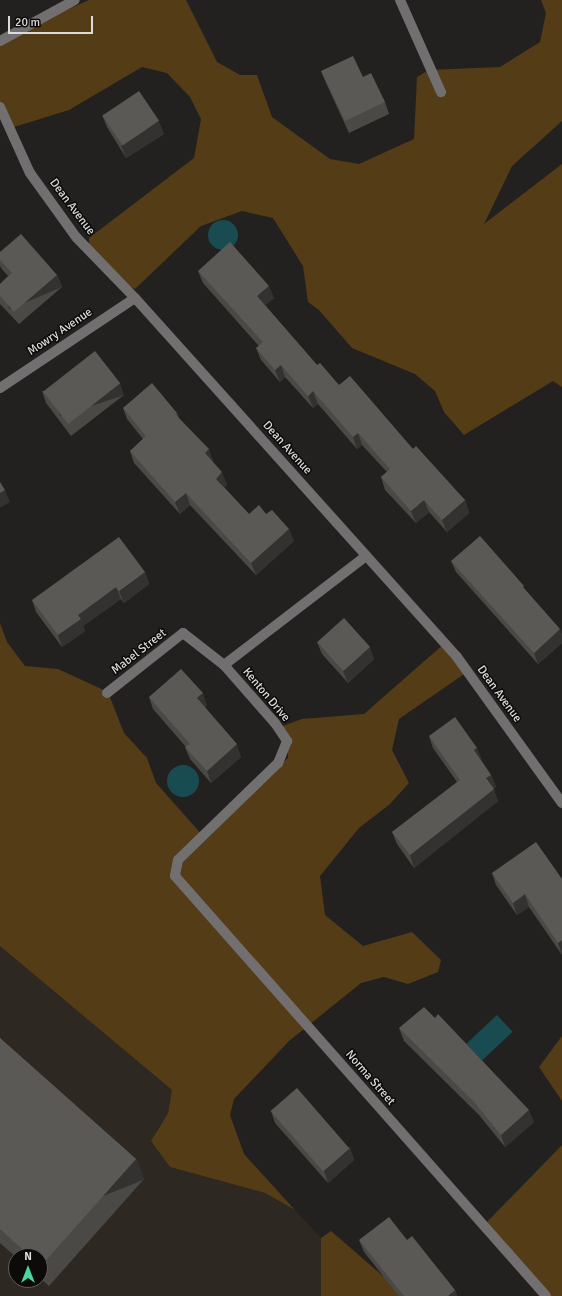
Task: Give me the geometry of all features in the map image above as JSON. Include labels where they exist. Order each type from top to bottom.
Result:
[{"type":"street","points":[[0,41],[75,0]]},
{"type":"street","points":[[400,0],[441,92]]},
{"type":"street","name":"Dean Avenue","points":[[0,107],[30,173],[76,237],[135,298],[457,657],[562,803]]},
{"type":"street","name":"Mowry Avenue","points":[[0,388],[135,298]]},
{"type":"street","name":"Kenton Drive","points":[[175,876],[178,860],[278,763],[286,741],[275,723],[224,665],[366,556]]},
{"type":"street","name":"Mabel Street","points":[[107,693],[183,633],[224,665]]},
{"type":"street","name":"Norma Street","points":[[175,876],[546,1296]]},
{"type":"shaded area","points":[[89,0],[186,0],[217,62],[240,75],[257,75],[272,117],[330,159],[359,164],[414,139],[417,77],[429,70],[500,67],[540,42],[546,13],[541,0],[562,0],[562,121],[512,166],[484,224],[562,164],[562,387],[553,381],[464,435],[444,412],[435,391],[415,374],[352,348],[319,310],[308,302],[303,266],[273,218],[242,211],[201,226],[135,289],[125,284],[89,245],[89,238],[194,158],[201,119],[190,97],[167,73],[142,67],[69,110],[14,127],[0,103],[0,40]]},
{"type":"shaded area","points":[[0,623],[7,642],[25,666],[58,669],[108,692],[124,733],[147,758],[156,783],[203,836],[288,758],[288,749],[277,728],[302,719],[364,714],[445,643],[467,672],[399,719],[392,750],[409,783],[390,804],[359,828],[320,876],[325,915],[363,946],[412,932],[441,960],[438,972],[408,984],[384,977],[361,983],[289,1041],[234,1099],[230,1115],[244,1154],[295,1210],[265,1193],[170,1167],[151,1141],[168,1113],[172,1090],[0,946]]},
{"type":"shaded area","points":[[0,946],[172,1090],[168,1113],[156,1130],[170,1167],[265,1193],[295,1210],[321,1238],[321,1296],[0,1296]]},
{"type":"shaded area","points":[[562,1036],[562,1101],[539,1067]]},
{"type":"shaded area","points":[[562,1145],[562,1296],[548,1296],[486,1223]]},
{"type":"shaded area","points":[[331,1231],[406,1296],[321,1296],[321,1238]]},
{"type":"water","points":[[223,220],[234,224],[238,235],[234,246],[223,250],[212,246],[208,235],[212,224]]},
{"type":"water","points":[[183,765],[192,768],[196,772],[199,781],[196,790],[192,794],[183,797],[174,794],[170,790],[167,781],[170,772],[174,768]]},
{"type":"water","points":[[497,1015],[513,1032],[482,1060],[466,1044]]},
{"type":"building","points":[[353,56],[363,77],[371,73],[385,102],[345,121],[321,71]]},
{"type":"building","points":[[139,91],[159,121],[123,145],[103,116]]},
{"type":"building","points":[[21,234],[57,275],[14,312],[0,296],[0,284],[12,273],[0,260],[0,252]]},
{"type":"building","points":[[230,242],[269,286],[257,296],[317,365],[320,363],[339,385],[350,376],[413,449],[416,446],[465,500],[442,520],[424,500],[411,511],[381,477],[390,469],[358,433],[353,437],[313,391],[308,396],[281,365],[275,370],[256,348],[263,342],[198,271]]},
{"type":"building","points":[[95,351],[120,383],[68,424],[43,392]]},
{"type":"building","points":[[152,383],[177,413],[175,414],[209,449],[205,453],[222,472],[216,479],[249,514],[259,505],[266,514],[272,510],[289,529],[251,563],[186,493],[175,502],[130,451],[146,436],[123,408]]},
{"type":"building","points":[[0,482],[5,490],[0,493]]},
{"type":"building","points":[[480,536],[560,629],[534,653],[451,561]]},
{"type":"building","points":[[119,537],[145,572],[119,591],[116,587],[78,615],[81,619],[58,635],[32,600]]},
{"type":"building","points":[[344,618],[370,647],[343,671],[317,642]]},
{"type":"building","points":[[181,669],[203,693],[197,698],[237,744],[207,771],[185,747],[190,744],[149,697]]},
{"type":"building","points":[[455,717],[477,748],[474,750],[491,775],[486,778],[494,789],[410,855],[392,832],[460,780],[429,736]]},
{"type":"building","points":[[536,842],[562,879],[562,940],[558,943],[525,894],[513,903],[492,873]]},
{"type":"building","points":[[424,1007],[435,1018],[438,1014],[529,1110],[501,1135],[475,1103],[399,1028]]},
{"type":"building","points":[[0,1038],[136,1159],[48,1258],[48,1248],[21,1248],[0,1229]]},
{"type":"building","points":[[297,1088],[349,1148],[323,1171],[271,1111]]},
{"type":"building","points":[[389,1217],[407,1240],[412,1236],[455,1290],[448,1296],[404,1296],[359,1240]]}]
